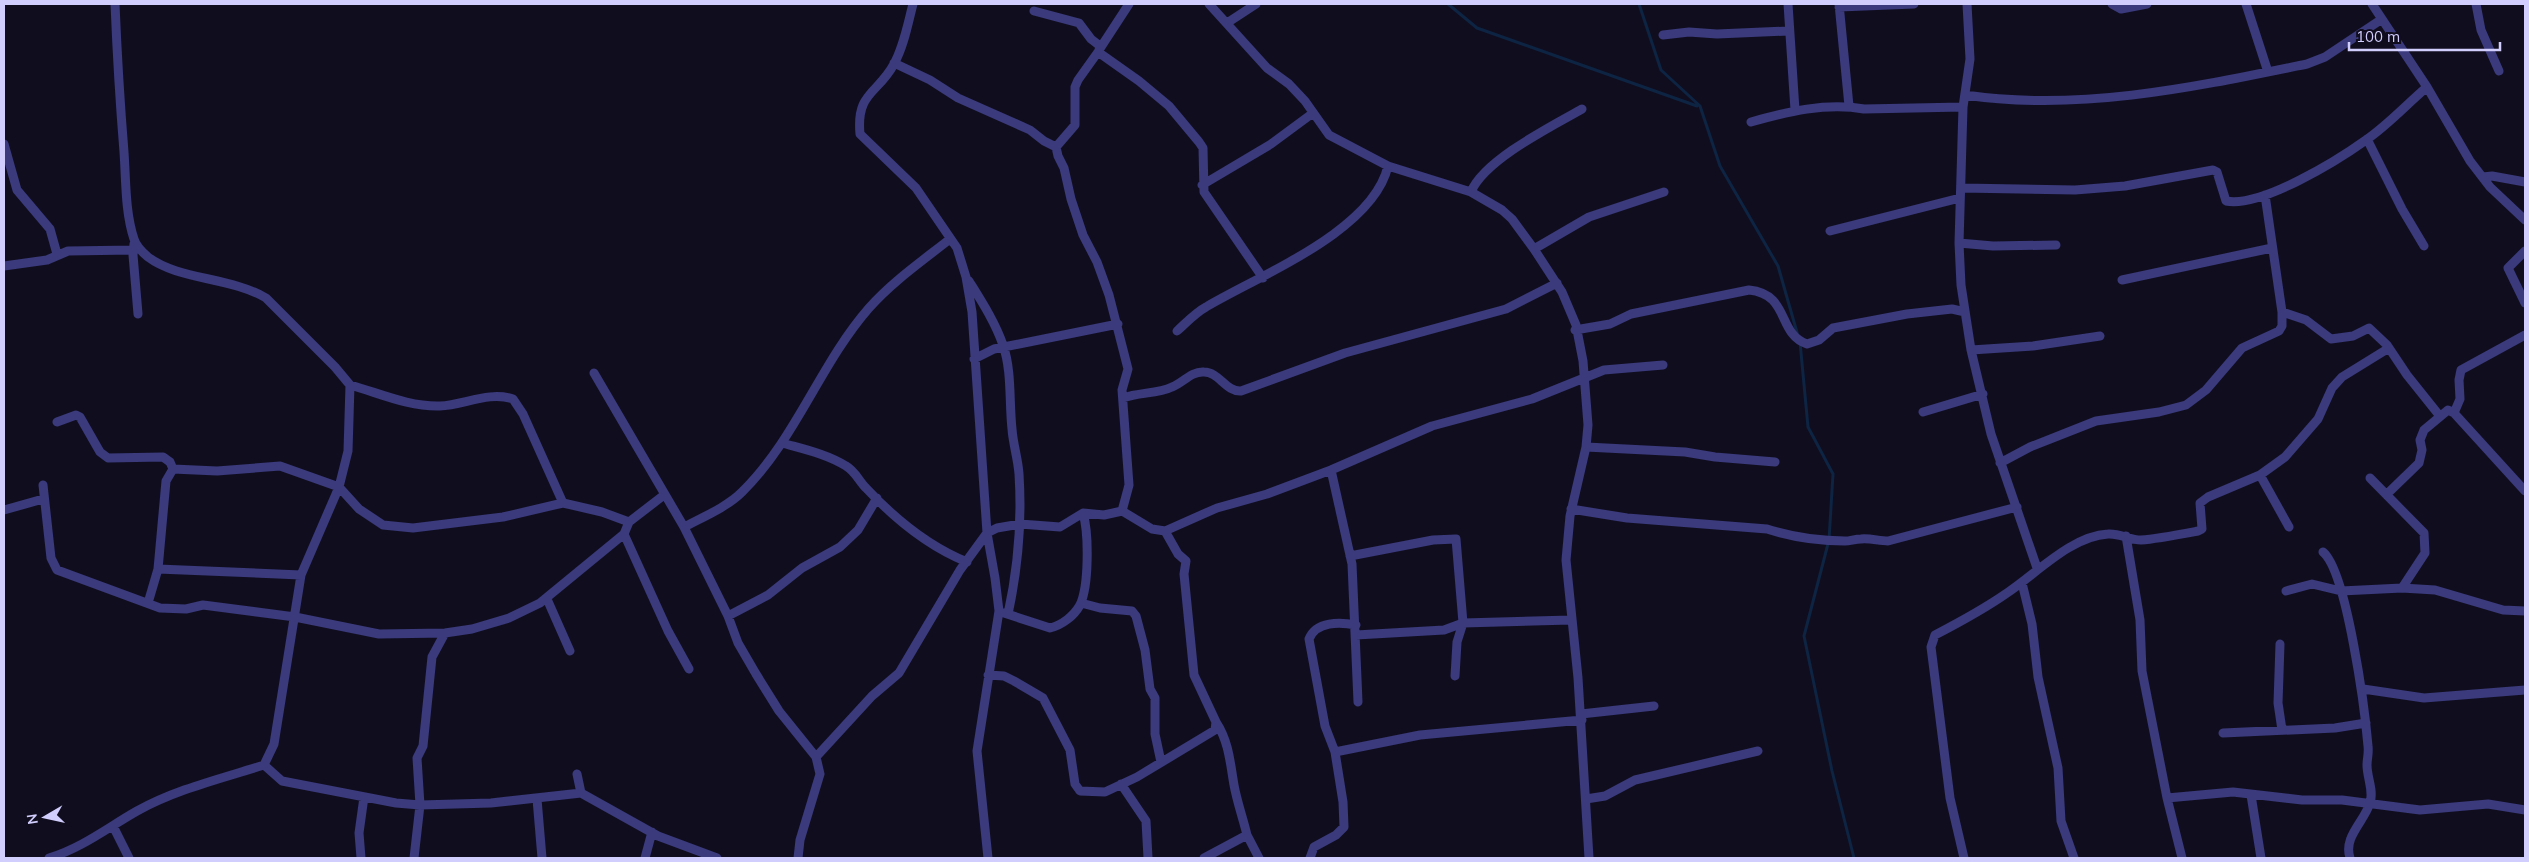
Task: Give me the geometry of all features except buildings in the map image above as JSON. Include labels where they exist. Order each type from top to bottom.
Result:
[{"type":"street","points":[[115,4],[126,181],[130,226],[134,246],[138,314]]},
{"type":"street","points":[[913,4],[894,64],[862,104],[858,117],[860,134],[916,188],[962,259],[966,277],[972,312],[987,533],[999,611],[977,751],[988,858]]},
{"type":"street","points":[[1056,147],[1075,125],[1075,87],[1078,80],[1129,4]]},
{"type":"street","points":[[1209,4],[1267,68],[1289,84],[1314,113],[1329,135],[1388,166],[1471,192],[1512,219],[1557,283],[1576,325],[1575,330],[1584,376],[1588,425],[1586,447],[1571,509],[1566,560],[1581,717],[1589,858]]},
{"type":"street","points":[[1227,23],[1256,4]]},
{"type":"street","points":[[1788,4],[1788,31],[1795,110]]},
{"type":"street","points":[[1849,106],[1839,5],[1914,4]]},
{"type":"street","points":[[1967,4],[1970,59],[1963,107],[1959,243],[1961,285],[1971,350],[2000,463],[2037,568]]},
{"type":"street","points":[[2112,4],[2121,8],[2146,4]]},
{"type":"street","points":[[2246,4],[2268,72]]},
{"type":"street","points":[[2372,4],[2427,87],[2470,161],[2525,220]]},
{"type":"street","points":[[2476,4],[2481,30],[2499,71]]},
{"type":"street","points":[[1034,11],[1079,23],[1099,49],[1170,106],[1203,148],[1202,185],[1207,197],[1263,278]]},
{"type":"street","points":[[1966,95],[2019,101],[2120,98],[2268,72],[2307,64],[2325,57],[2382,19]]},
{"type":"street","points":[[1663,35],[1690,32],[1717,34],[1788,31]]},
{"type":"street","points":[[894,64],[930,80],[958,98],[1030,130],[1044,142],[1056,147],[1064,168],[1081,230],[1097,262],[1118,324],[1128,369],[1122,390],[1129,485],[1122,511]]},
{"type":"street","points":[[1961,188],[2075,190],[2125,186],[2213,170],[2216,172],[2226,201],[2265,195],[2294,183],[2368,139],[2427,87]]},
{"type":"street","points":[[1751,122],[1795,110],[1849,106],[1864,109],[1963,107]]},
{"type":"street","points":[[1471,192],[1474,184],[1505,157],[1537,135],[1582,109]]},
{"type":"street","points":[[1202,185],[1271,144],[1314,113]]},
{"type":"street","points":[[2368,139],[2402,210],[2424,246]]},
{"type":"street","points":[[4,144],[17,190],[50,229],[57,254]]},
{"type":"street","points":[[1177,331],[1204,308],[1263,278],[1342,230],[1384,183],[1388,166]]},
{"type":"street","points":[[2483,177],[2492,176],[2525,182]]},
{"type":"street","points":[[1534,249],[1589,217],[1664,192]]},
{"type":"street","points":[[2000,463],[2030,447],[2096,421],[2159,412],[2186,405],[2206,390],[2242,348],[2279,331],[2282,326],[2282,312],[2265,195]]},
{"type":"street","points":[[1830,231],[1960,198]]},
{"type":"street","points":[[684,527],[742,493],[782,443],[844,342],[870,308],[911,270],[950,239]]},
{"type":"street","points":[[1959,243],[1993,246],[2056,245]]},
{"type":"street","points":[[4,266],[47,260],[57,254],[68,252],[134,246],[163,266],[239,286],[266,298],[335,367],[350,385],[405,402],[426,405],[453,405],[497,396],[513,398],[523,414],[563,503]]},
{"type":"street","points":[[2122,280],[2272,248]]},
{"type":"street","points":[[2525,251],[2508,268],[2525,302]]},
{"type":"street","points":[[966,277],[989,313],[1004,347],[1009,377],[1012,430],[1019,473],[1020,524],[1014,588],[1008,614]]},
{"type":"street","points":[[1123,398],[1139,392],[1174,387],[1189,376],[1205,372],[1214,374],[1232,390],[1241,390],[1345,353],[1506,309],[1557,283]]},
{"type":"street","points":[[1575,330],[1610,324],[1631,314],[1749,290],[1768,295],[1782,311],[1794,338],[1808,344],[1819,340],[1833,328],[1898,316],[1952,309],[1965,312]]},
{"type":"street","points":[[2282,312],[2306,320],[2331,339],[2353,336],[2369,328],[2389,348],[2406,375],[2439,415]]},
{"type":"street","points":[[974,359],[1004,347],[1118,324]]},
{"type":"street","points":[[2454,413],[2460,399],[2459,380],[2461,370],[2525,335]]},
{"type":"street","points":[[1971,350],[2033,346],[2100,336]]},
{"type":"street","points":[[1964,858],[1950,798],[1932,641],[1935,635],[1975,614],[2022,583],[2037,568],[2061,553],[2091,539],[2107,534],[2141,540],[2202,529],[2200,503],[2208,497],[2260,475],[2285,457],[2318,419],[2332,388],[2342,377],[2389,348]]},
{"type":"street","points":[[816,757],[872,696],[899,673],[934,612],[987,533],[998,528],[1020,524],[1060,527],[1084,513],[1104,515],[1122,511],[1152,529],[1165,531],[1217,508],[1267,494],[1331,470],[1432,426],[1532,399],[1584,376],[1604,370],[1663,365]]},
{"type":"street","points":[[594,373],[664,496],[684,527],[728,616],[738,643],[779,711],[816,757],[820,774],[800,840],[798,858]]},
{"type":"street","points":[[48,858],[90,841],[136,811],[185,788],[264,765],[274,744],[301,575],[306,558],[339,486],[348,451],[350,385]]},
{"type":"street","points":[[1923,412],[1983,394]]},
{"type":"street","points":[[2387,494],[2419,463],[2422,450],[2420,440],[2424,430],[2439,415],[2448,410],[2454,413],[2525,491]]},
{"type":"street","points":[[57,422],[76,415],[80,417],[100,452],[108,458],[163,457],[170,462],[173,469]]},
{"type":"street","points":[[782,443],[814,452],[846,465],[877,498],[937,548],[967,562]]},
{"type":"street","points":[[1586,447],[1685,452],[1715,457],[1775,462]]},
{"type":"street","points":[[173,469],[238,470],[280,466],[339,486],[359,509],[383,525],[413,528],[503,517],[563,503],[602,512],[629,522]]},
{"type":"street","points":[[148,603],[158,569],[166,482],[173,469]]},
{"type":"street","points":[[1331,470],[1350,556],[1356,625],[1358,702]]},
{"type":"street","points":[[2260,475],[2289,527]]},
{"type":"street","points":[[2370,478],[2424,533],[2425,553],[2402,588]]},
{"type":"street","points":[[43,485],[43,499],[51,558],[57,570],[148,603],[174,609],[203,605],[295,617],[379,634],[445,633],[472,629],[509,618],[547,599],[624,534],[629,522],[664,496]]},
{"type":"street","points":[[728,616],[768,595],[802,568],[840,547],[858,530],[877,498]]},
{"type":"street","points":[[4,510],[43,499]]},
{"type":"street","points":[[1571,509],[1627,518],[1767,529],[1787,535],[1816,539],[1846,541],[1861,538],[1888,541],[2017,507]]},
{"type":"street","points":[[999,611],[1050,628],[1065,622],[1076,611],[1081,603],[1088,546],[1084,513]]},
{"type":"street","points":[[1165,531],[1178,554],[1186,562],[1184,574],[1194,675],[1230,751],[1234,786],[1247,834],[1259,858]]},
{"type":"street","points":[[624,534],[668,631],[689,669]]},
{"type":"street","points":[[2126,536],[2140,620],[2142,671],[2167,798],[2182,858]]},
{"type":"street","points":[[1350,556],[1432,540],[1456,538],[1463,623],[1457,642],[1455,676]]},
{"type":"street","points":[[2323,552],[2330,557],[2341,591],[2363,689],[2369,749],[2370,803],[2350,840],[2348,849],[2350,858]]},
{"type":"street","points":[[158,569],[301,575]]},
{"type":"street","points":[[2022,583],[2032,624],[2038,677],[2058,768],[2061,821],[2074,858]]},
{"type":"street","points":[[2286,591],[2312,584],[2341,591],[2402,588],[2435,590],[2503,610],[2525,611]]},
{"type":"street","points":[[996,588],[1014,588]]},
{"type":"street","points":[[547,599],[570,651]]},
{"type":"street","points":[[1081,603],[1100,608],[1132,611],[1136,616],[1145,650],[1150,689],[1154,698],[1155,734],[1161,762]]},
{"type":"street","points":[[1356,635],[1444,630],[1463,623],[1571,620]]},
{"type":"street","points":[[1310,858],[1314,847],[1336,835],[1344,827],[1343,802],[1335,752],[1325,726],[1309,639],[1316,629],[1326,624],[1356,625]]},
{"type":"street","points":[[414,858],[420,804],[417,758],[423,746],[432,657],[445,633]]},
{"type":"street","points":[[2280,644],[2278,703],[2282,730]]},
{"type":"street","points":[[988,675],[1004,676],[1043,698],[1070,750],[1075,784],[1080,791],[1105,792],[1137,777],[1210,734],[1215,730],[1216,722]]},
{"type":"street","points":[[2363,689],[2424,698],[2525,690]]},
{"type":"street","points":[[1335,752],[1420,735],[1581,717],[1654,706]]},
{"type":"street","points":[[2223,733],[2335,728],[2366,723]]},
{"type":"street","points":[[1586,800],[1605,796],[1635,780],[1758,751]]},
{"type":"street","points":[[264,765],[282,781],[364,797],[420,804],[491,803],[581,793],[652,832],[717,858]]},
{"type":"street","points":[[577,774],[581,793]]},
{"type":"street","points":[[1121,784],[1146,821],[1148,858]]},
{"type":"street","points":[[2167,798],[2233,792],[2251,795],[2370,803],[2420,810],[2488,804],[2525,810]]},
{"type":"street","points":[[2251,795],[2261,858]]},
{"type":"street","points":[[361,858],[359,833],[364,797]]},
{"type":"street","points":[[537,799],[542,858]]},
{"type":"street","points":[[113,826],[129,858]]},
{"type":"street","points":[[645,858],[652,832]]},
{"type":"street","points":[[1204,858],[1247,834]]},
{"type":"waterway","points":[[1448,4],[1477,28],[1697,106]]},
{"type":"waterway","points":[[1639,4],[1661,70],[1700,106],[1720,166],[1778,266],[1798,336]]},
{"type":"waterway","points":[[1800,342],[1808,427],[1833,474],[1829,540],[1804,636],[1832,771],[1854,858]]}]
